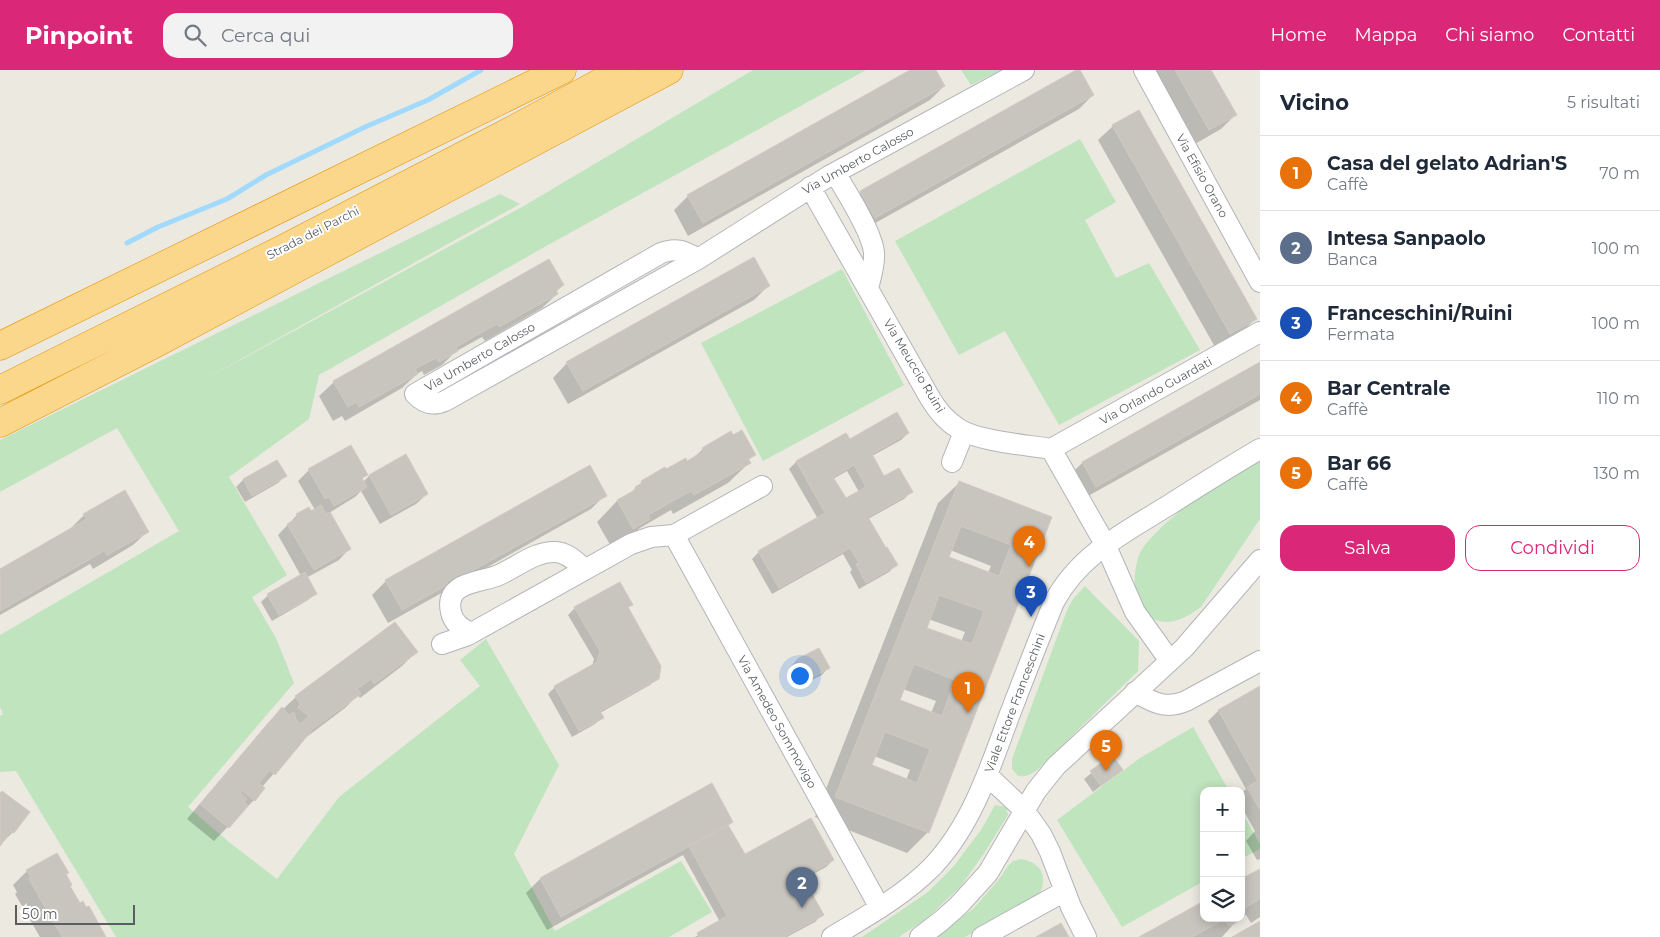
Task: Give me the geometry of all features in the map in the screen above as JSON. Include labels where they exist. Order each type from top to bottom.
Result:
[{"type":"highway","points":[[428,137],[533,70]]},
{"type":"highway","points":[[0,346],[562,70]]},
{"type":"highway","name":"Strada dei Parchi","points":[[0,390],[294,243],[624,70]]},
{"type":"highway","points":[[0,423],[190,325],[669,70]]},
{"type":"street","name":"Via Umberto Calosso","points":[[698,259],[683,250],[666,251],[415,394],[427,404],[442,402],[698,259],[810,187],[1024,70]]},
{"type":"street","name":"Via Efisio Orano","points":[[1144,70],[1260,282]]},
{"type":"street","points":[[835,173],[873,245],[874,265],[868,288]]},
{"type":"street","name":"Via Meuccio Ruini","points":[[810,187],[933,404],[950,422],[964,432],[986,438],[1051,449]]},
{"type":"street","points":[[569,306],[580,325]]},
{"type":"street","name":"Via Orlando Guardati","points":[[1051,449],[1260,332]]},
{"type":"street","points":[[952,462],[964,432]]},
{"type":"street","points":[[1051,449],[1105,544],[1135,612],[1170,661]]},
{"type":"street","name":"Viale Ettore Franceschini","points":[[832,937],[880,908],[911,886],[942,855],[963,825],[987,775],[1054,602],[1074,573],[1105,544],[1260,449]]},
{"type":"street","points":[[442,644],[458,640],[472,633],[632,544],[651,537],[674,535],[762,486]]},
{"type":"street","name":"Via Amedeo Sommovigo","points":[[674,535],[880,908]]},
{"type":"street","points":[[472,633],[454,621],[450,611],[451,600],[457,590],[464,585],[496,576],[536,556],[556,552],[568,555],[585,569]]},
{"type":"street","points":[[920,937],[958,906],[988,873],[1024,810],[1042,782],[1056,766],[1184,648],[1260,560]]},
{"type":"street","points":[[1135,692],[1152,702],[1163,705],[1177,704],[1260,661]]},
{"type":"street","points":[[987,775],[1024,810],[1046,843],[1086,937]]},
{"type":"street","points":[[982,937],[1065,891]]},
{"type":"green space","points":[[753,70],[866,70],[548,245],[319,375],[309,419],[229,477],[287,575],[252,597],[276,638],[294,683],[188,807],[277,879],[339,797],[480,686],[460,660],[486,639],[559,765],[514,854],[555,931],[681,861],[712,912],[669,937],[116,937],[16,771],[0,772],[0,716],[3,714],[0,707],[0,635],[179,531],[117,428],[0,492],[0,440],[500,194],[520,204],[196,384],[522,207]]},
{"type":"green space","points":[[961,70],[1001,70],[971,85]]},
{"type":"green space","points":[[1080,139],[1116,202],[1085,220],[1116,278],[1149,263],[1200,350],[1059,425],[1005,331],[959,355],[895,241]]},
{"type":"green space","points":[[842,269],[904,385],[763,461],[701,343]]},
{"type":"green space","points":[[1260,461],[1260,519],[1201,607],[1187,616],[1171,622],[1159,621],[1150,617],[1138,603],[1135,582],[1137,561],[1145,545],[1151,537],[1191,501]]},
{"type":"green space","points":[[1085,586],[1139,641],[1138,671],[1037,770],[1028,775],[1018,776],[1012,769],[1012,759],[1067,610],[1073,599]]},
{"type":"green space","points":[[1193,727],[1227,787],[1200,787],[1200,883],[1122,927],[1057,820],[1140,758]]},
{"type":"green space","points":[[995,805],[1006,807],[1008,815],[960,887],[926,919],[899,937],[862,937],[928,892],[954,866],[981,830]]},
{"type":"green space","points":[[1245,818],[1260,844],[1260,849],[1245,857]]},
{"type":"green space","points":[[1021,859],[1033,863],[1041,870],[1043,881],[1040,893],[965,937],[938,937],[974,908],[1013,861]]},
{"type":"building","points":[[910,70],[936,70],[945,86],[703,223],[687,195]]},
{"type":"building","points":[[1076,70],[1080,70],[1094,95],[875,218],[860,191]]},
{"type":"building","points":[[1175,70],[1211,70],[1237,115],[1209,130]]},
{"type":"building","points":[[1139,110],[1257,319],[1230,334],[1112,125]]},
{"type":"building","points":[[754,257],[770,286],[583,391],[566,362]]},
{"type":"building","points":[[549,259],[564,285],[556,290],[558,294],[499,327],[497,324],[456,347],[458,351],[439,362],[436,358],[415,369],[418,374],[359,407],[356,402],[348,407],[333,381]]},
{"type":"building","points":[[1260,362],[1260,394],[1096,487],[1082,462]]},
{"type":"building","points":[[897,412],[909,433],[872,454],[884,476],[899,468],[913,492],[868,517],[898,565],[866,583],[856,564],[859,563],[850,548],[779,588],[758,551],[825,513],[796,461],[846,433],[850,439]],"holes":[[[854,465],[866,487],[846,498],[833,477]]]},
{"type":"building","points":[[742,430],[756,455],[748,459],[751,463],[694,495],[691,491],[648,515],[650,519],[633,529],[617,500],[637,489],[635,487],[642,483],[641,481],[665,467],[666,469],[686,458],[687,461],[704,451],[702,448],[731,431],[733,435]]},
{"type":"building","points":[[351,445],[368,475],[362,478],[367,487],[334,506],[329,497],[325,499],[308,469]]},
{"type":"building","points":[[406,454],[428,494],[391,515],[369,475]]},
{"type":"building","points":[[277,460],[287,476],[252,496],[243,479]]},
{"type":"building","points":[[590,465],[607,496],[402,610],[385,580]]},
{"type":"building","points":[[959,481],[1052,517],[929,833],[835,797]],"holes":[[[961,526],[1011,545],[999,576],[949,557]],[[939,595],[984,611],[972,644],[927,628]],[[914,664],[955,680],[942,716],[900,700]],[[885,732],[930,749],[917,783],[872,765]]]},
{"type":"building","points":[[125,490],[149,532],[107,555],[104,551],[0,611],[0,569],[87,519],[83,514]]},
{"type":"building","points":[[321,505],[326,514],[330,512],[351,549],[314,570],[287,524],[298,518],[296,514],[309,507],[311,511]]},
{"type":"building","points":[[305,572],[317,594],[279,615],[267,594]]},
{"type":"building","points":[[620,582],[633,605],[628,607],[661,666],[659,679],[600,711],[604,718],[579,731],[554,686],[597,662],[600,651],[574,607]]},
{"type":"building","points":[[395,622],[418,652],[374,684],[371,679],[357,689],[361,694],[313,729],[275,775],[270,770],[259,783],[265,788],[255,801],[242,791],[240,793],[247,799],[244,802],[248,806],[229,828],[200,804],[282,707],[289,715],[294,712],[300,724],[309,716],[298,708],[300,704],[295,696]]},
{"type":"building","points":[[819,648],[830,668],[807,680],[797,659]]},
{"type":"building","points":[[1260,686],[1260,810],[1247,787],[1258,781],[1218,710]]},
{"type":"building","points":[[1112,755],[1123,770],[1101,786],[1090,771]]},
{"type":"building","points":[[712,783],[733,822],[561,917],[540,878]]},
{"type":"building","points":[[2,791],[30,812],[14,833],[11,831],[0,846],[0,793]]},
{"type":"building","points":[[811,818],[834,860],[803,878],[824,915],[784,937],[699,937],[697,933],[727,916],[689,846],[728,825],[745,854]]},
{"type":"building","points":[[57,853],[69,873],[66,874],[72,885],[70,886],[80,903],[83,901],[86,907],[89,906],[106,937],[62,937],[29,879],[31,877],[26,870]]},
{"type":"building","points":[[1260,869],[1260,899],[1245,908],[1245,877]]},
{"type":"building","points":[[1200,903],[1200,922],[1220,922],[1192,937],[1139,937]]},
{"type":"building","points":[[1260,921],[1260,937],[1232,937]]},
{"type":"building","points":[[1227,922],[1237,922],[1229,926]]},
{"type":"building","points":[[1061,923],[1069,937],[1036,937]]},
{"type":"waterway","points":[[127,243],[158,227],[227,199],[266,175],[365,127],[428,100],[481,70]]},
{"type":"place","name":"Bar Centrale","points":[[1029,567]]},
{"type":"place","name":"Franceschini/Ruini","points":[[1031,617]]},
{"type":"place","name":"Casa del gelato Adrian'S","points":[[968,713]]},
{"type":"place","name":"Bar 66","points":[[1106,771]]},
{"type":"place","name":"Intesa Sanpaolo","points":[[802,908]]}]
